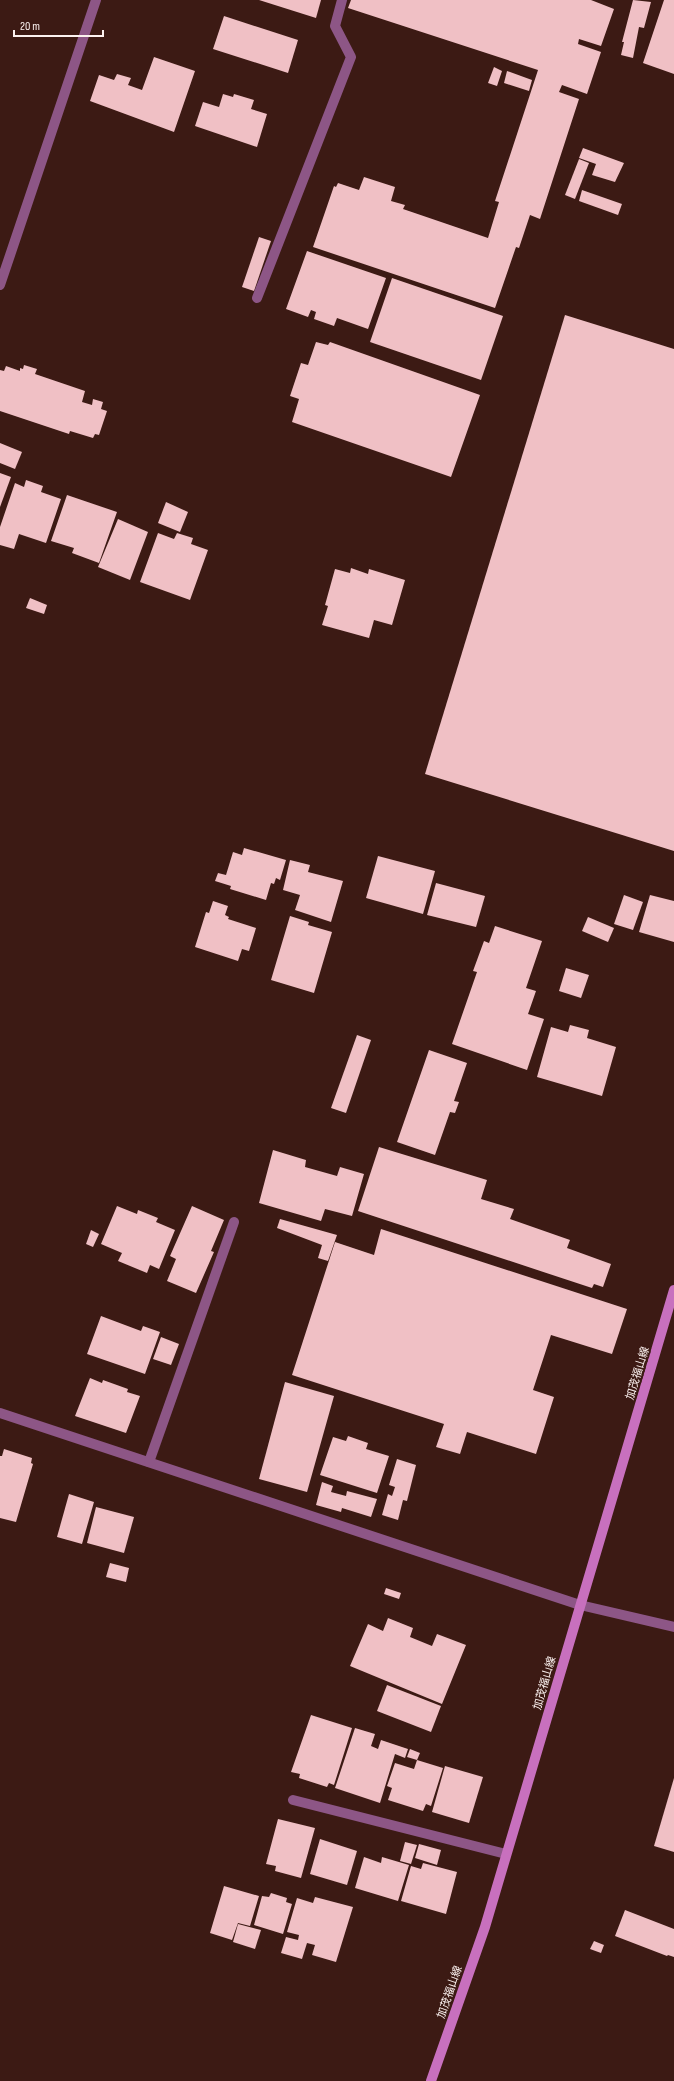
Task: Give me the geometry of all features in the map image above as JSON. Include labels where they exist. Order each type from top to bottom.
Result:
[{"type":"main road","name":"加茂福山線","points":[[431,2081],[485,1927],[674,1290]]},
{"type":"street","points":[[0,285],[96,0]]},
{"type":"street","points":[[257,298],[351,57],[335,26],[342,0]]},
{"type":"street","points":[[149,1462],[234,1222]]},
{"type":"street","points":[[0,1413],[580,1605],[674,1627]]},
{"type":"street","points":[[293,1800],[506,1854]]},
{"type":"building","points":[[259,0],[321,0],[316,18]]},
{"type":"building","points":[[351,0],[591,0],[614,9],[601,46],[579,39],[578,44],[601,52],[587,94],[562,85],[559,92],[579,99],[540,219],[530,215],[519,248],[516,247],[495,308],[313,247],[334,186],[336,187],[338,183],[359,190],[364,177],[395,187],[391,201],[405,205],[403,209],[488,238],[499,202],[495,201],[538,70],[348,8]]},
{"type":"building","points":[[633,0],[651,2],[644,28],[639,27],[633,58],[621,55],[624,42],[622,42]]},
{"type":"building","points":[[664,0],[674,0],[674,74],[643,63]]},
{"type":"building","points":[[224,16],[298,40],[288,73],[213,49]]},
{"type":"building","points":[[154,57],[195,71],[174,132],[90,101],[99,75],[114,80],[117,74],[131,78],[128,85],[142,90]]},
{"type":"building","points":[[494,67],[502,71],[497,86],[488,83]]},
{"type":"building","points":[[507,71],[532,80],[529,91],[504,83]]},
{"type":"building","points":[[223,94],[233,97],[234,94],[254,100],[251,109],[267,114],[257,147],[195,126],[203,102],[219,107]]},
{"type":"building","points":[[583,148],[624,163],[615,182],[592,175],[596,164],[579,158]]},
{"type":"building","points":[[579,159],[589,163],[575,199],[565,195]]},
{"type":"building","points":[[582,190],[622,204],[618,215],[579,201]]},
{"type":"building","points":[[259,237],[271,241],[254,291],[242,287]]},
{"type":"building","points":[[307,251],[386,278],[368,329],[337,318],[334,326],[314,319],[316,312],[311,310],[308,317],[286,309]]},
{"type":"building","points":[[392,278],[503,316],[481,380],[370,342]]},
{"type":"building","points":[[565,315],[674,349],[674,851],[425,774]]},
{"type":"building","points":[[316,342],[328,345],[330,342],[480,395],[451,477],[292,422],[299,399],[290,396],[301,363],[308,365]]},
{"type":"building","points":[[24,365],[37,369],[35,374],[85,391],[82,402],[92,405],[93,399],[103,402],[101,409],[107,411],[99,435],[95,434],[93,438],[70,431],[69,434],[0,411],[0,370],[4,371],[6,366],[20,371],[20,368],[23,369]]},
{"type":"building","points":[[0,443],[22,452],[15,469],[0,463]]},
{"type":"building","points":[[0,473],[11,477],[0,507]]},
{"type":"building","points":[[26,480],[43,486],[41,492],[61,499],[46,543],[19,534],[14,549],[0,545],[0,527],[15,483],[24,487]]},
{"type":"building","points":[[67,495],[117,512],[99,563],[72,553],[74,548],[51,541]]},
{"type":"building","points":[[166,502],[188,512],[180,532],[158,523]]},
{"type":"building","points":[[118,519],[148,532],[130,580],[98,567]]},
{"type":"building","points":[[158,533],[174,539],[177,533],[193,538],[191,544],[208,550],[190,600],[140,582]]},
{"type":"building","points":[[351,568],[368,574],[369,569],[405,580],[392,625],[374,620],[369,638],[322,625],[328,606],[325,605],[335,569],[350,573]]},
{"type":"building","points":[[30,598],[47,605],[44,614],[26,608]]},
{"type":"building","points":[[244,848],[286,860],[280,880],[276,878],[274,884],[271,883],[266,900],[230,889],[231,886],[215,881],[218,873],[226,875],[233,852],[242,855]]},
{"type":"building","points":[[378,856],[435,871],[423,914],[366,898]]},
{"type":"building","points":[[290,860],[310,865],[308,872],[343,881],[331,922],[295,910],[300,895],[283,890]]},
{"type":"building","points":[[436,883],[485,896],[476,927],[427,915]]},
{"type":"building","points":[[624,895],[643,902],[633,930],[614,924]]},
{"type":"building","points":[[650,895],[674,901],[674,942],[639,932]]},
{"type":"building","points":[[213,901],[228,906],[225,915],[229,917],[228,919],[256,928],[249,951],[242,949],[238,961],[195,947],[206,912],[209,913]]},
{"type":"building","points":[[290,916],[309,922],[308,925],[332,932],[314,993],[271,980]]},
{"type":"building","points":[[588,917],[614,928],[608,942],[582,931]]},
{"type":"building","points":[[495,926],[542,941],[526,988],[536,991],[528,1014],[544,1019],[527,1070],[452,1044],[477,972],[473,971],[484,941],[489,943]]},
{"type":"building","points":[[566,968],[589,975],[581,998],[559,991]]},
{"type":"building","points":[[570,1025],[589,1030],[587,1038],[616,1047],[602,1096],[537,1077],[551,1027],[568,1032]]},
{"type":"building","points":[[357,1035],[371,1040],[346,1113],[331,1108]]},
{"type":"building","points":[[429,1050],[467,1063],[454,1101],[459,1102],[455,1113],[450,1112],[435,1155],[397,1142]]},
{"type":"building","points":[[379,1147],[487,1180],[481,1199],[514,1209],[510,1219],[570,1240],[567,1248],[611,1264],[603,1287],[594,1284],[592,1288],[358,1211]]},
{"type":"building","points":[[273,1150],[306,1160],[305,1167],[337,1176],[340,1167],[364,1174],[352,1216],[325,1209],[321,1221],[259,1203]]},
{"type":"building","points":[[117,1206],[137,1214],[138,1210],[158,1218],[156,1222],[175,1230],[159,1269],[150,1265],[147,1273],[118,1261],[122,1253],[101,1244]]},
{"type":"building","points":[[192,1206],[224,1220],[211,1251],[214,1252],[196,1293],[167,1281],[176,1259],[170,1256]]},
{"type":"building","points":[[280,1219],[337,1235],[328,1261],[318,1258],[322,1245],[277,1228]]},
{"type":"building","points":[[381,1229],[627,1309],[612,1354],[551,1335],[533,1390],[554,1397],[536,1454],[467,1432],[460,1454],[436,1447],[444,1424],[292,1375],[335,1242],[374,1255]]},
{"type":"building","points":[[91,1230],[99,1234],[93,1247],[86,1244]]},
{"type":"building","points":[[101,1316],[141,1331],[143,1326],[160,1332],[145,1374],[87,1354]]},
{"type":"building","points":[[161,1337],[179,1344],[171,1365],[153,1359]]},
{"type":"building","points":[[90,1378],[102,1383],[103,1380],[128,1389],[127,1392],[140,1396],[126,1433],[75,1416]]},
{"type":"building","points":[[285,1382],[334,1396],[307,1492],[259,1479]]},
{"type":"building","points":[[348,1436],[368,1443],[366,1449],[389,1456],[377,1493],[320,1475],[333,1437],[346,1441]]},
{"type":"building","points":[[4,1449],[32,1458],[31,1463],[33,1464],[16,1522],[0,1518],[0,1456],[2,1456]]},
{"type":"building","points":[[397,1459],[416,1465],[407,1501],[403,1500],[398,1520],[382,1515],[388,1494],[392,1496],[395,1487],[389,1485]]},
{"type":"building","points":[[322,1482],[333,1486],[331,1492],[346,1496],[347,1491],[377,1499],[371,1517],[342,1508],[341,1512],[316,1505]]},
{"type":"building","points":[[69,1494],[94,1502],[82,1544],[57,1537]]},
{"type":"building","points":[[96,1507],[134,1517],[124,1553],[87,1543]]},
{"type":"building","points":[[110,1563],[129,1568],[126,1582],[106,1577]]},
{"type":"building","points":[[386,1588],[401,1593],[399,1599],[384,1594]]},
{"type":"building","points":[[388,1618],[413,1628],[410,1637],[432,1646],[437,1634],[466,1645],[442,1704],[350,1666],[368,1624],[383,1631]]},
{"type":"building","points":[[387,1685],[441,1706],[431,1732],[377,1711]]},
{"type":"building","points":[[311,1715],[352,1728],[334,1785],[329,1783],[327,1787],[299,1778],[300,1774],[291,1772]]},
{"type":"building","points":[[355,1728],[375,1734],[371,1746],[378,1749],[381,1740],[408,1749],[405,1758],[395,1754],[380,1803],[335,1788]]},
{"type":"building","points":[[410,1749],[420,1753],[417,1760],[407,1757]]},
{"type":"building","points":[[417,1760],[443,1768],[431,1806],[426,1804],[423,1811],[388,1800],[392,1788],[387,1786],[395,1763],[414,1769]]},
{"type":"building","points":[[445,1766],[483,1777],[469,1823],[432,1812]]},
{"type":"building","points":[[674,1778],[674,1852],[654,1846]]},
{"type":"building","points":[[278,1819],[315,1828],[301,1878],[275,1871],[276,1866],[266,1864]]},
{"type":"building","points":[[320,1839],[357,1851],[347,1885],[310,1874]]},
{"type":"building","points":[[405,1842],[417,1845],[411,1864],[400,1861]]},
{"type":"building","points":[[419,1844],[441,1850],[437,1865],[415,1858]]},
{"type":"building","points":[[364,1857],[381,1863],[382,1857],[409,1865],[398,1901],[355,1888]]},
{"type":"building","points":[[423,1863],[457,1872],[446,1914],[401,1901],[411,1866],[421,1869]]},
{"type":"building","points":[[224,1886],[259,1896],[250,1926],[238,1923],[232,1940],[210,1933]]},
{"type":"building","points":[[271,1893],[287,1898],[286,1902],[292,1904],[283,1934],[254,1925],[262,1896],[269,1897]]},
{"type":"building","points":[[315,1897],[353,1907],[336,1962],[312,1955],[315,1945],[307,1943],[302,1959],[281,1953],[286,1937],[298,1940],[299,1935],[287,1932],[297,1898],[313,1903]]},
{"type":"building","points":[[625,1910],[674,1929],[674,1957],[667,1956],[615,1936]]},
{"type":"building","points":[[238,1924],[261,1930],[255,1949],[233,1942]]},
{"type":"building","points":[[594,1941],[604,1945],[601,1953],[590,1949]]}]
